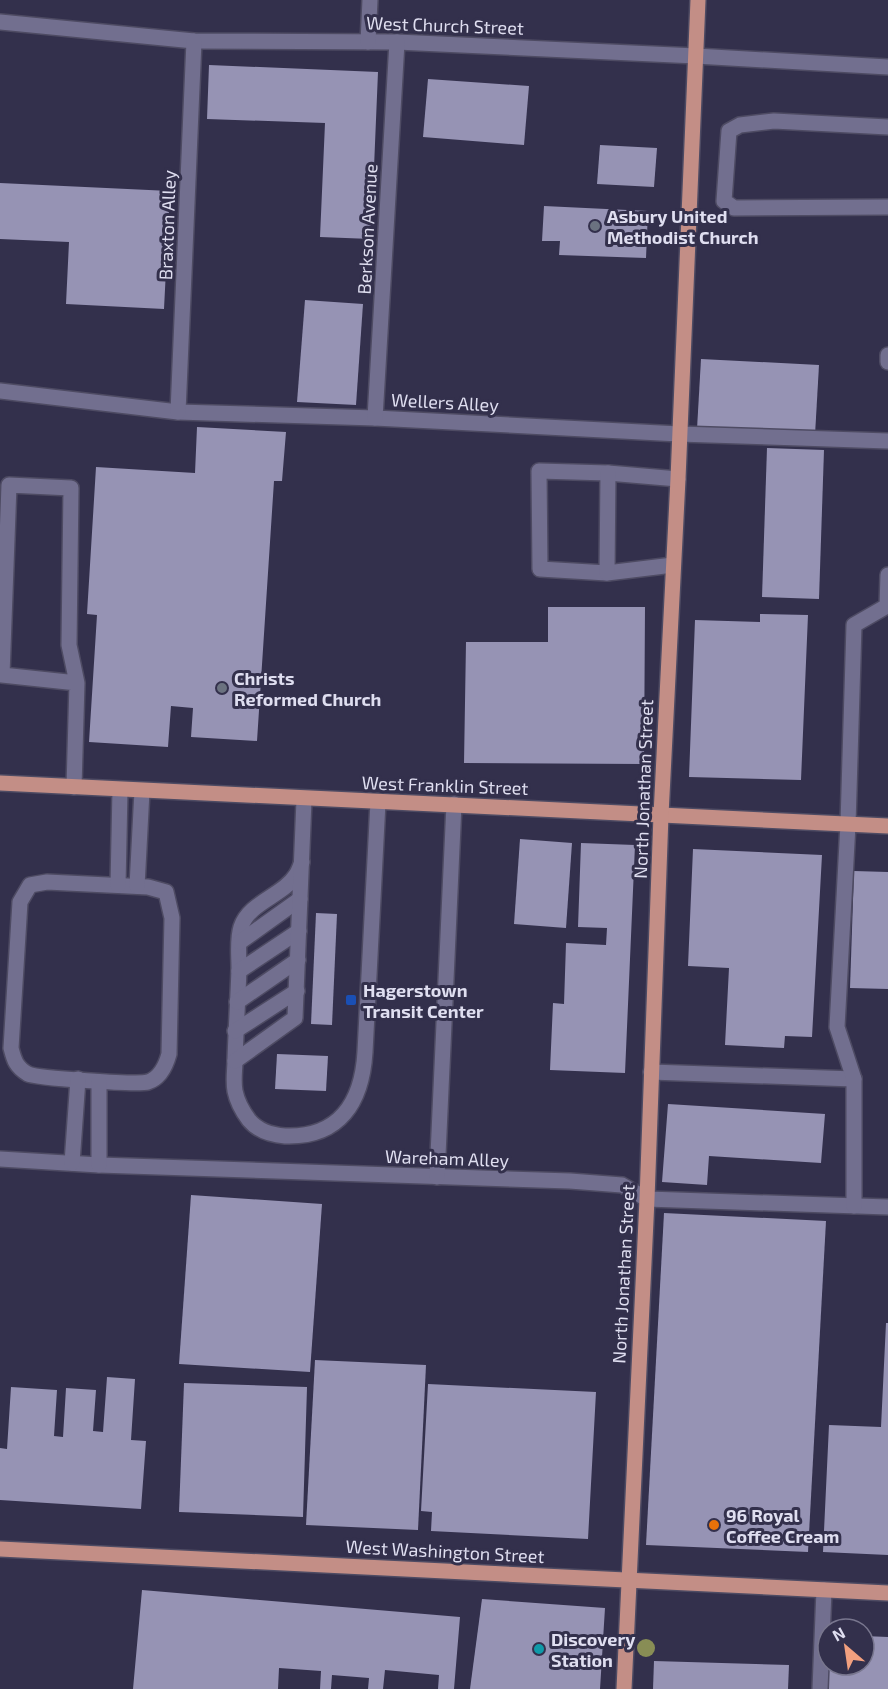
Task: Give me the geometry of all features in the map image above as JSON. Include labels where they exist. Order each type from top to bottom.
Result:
[{"type":"main road","name":"North Jonathan Street","points":[[624,1689],[698,0]]},
{"type":"main road","name":"West Franklin Street","points":[[0,783],[304,800],[454,804],[888,826]]},
{"type":"main road","name":"West Washington Street","points":[[0,1549],[888,1593]]},
{"type":"street","points":[[368,42],[370,0]]},
{"type":"street","name":"West Church Street","points":[[0,22],[194,41],[397,42],[888,67]]},
{"type":"street","name":"Braxton Alley","points":[[178,412],[194,41]]},
{"type":"street","name":"Berkson Avenue","points":[[375,418],[397,42]]},
{"type":"street","points":[[888,127],[774,121],[740,125],[729,131],[724,201],[734,208],[888,207]]},
{"type":"street","points":[[888,355],[888,362]]},
{"type":"street","name":"Wellers Alley","points":[[0,392],[178,412],[375,418],[679,434],[888,441]]},
{"type":"street","points":[[673,565],[606,573],[540,569],[539,471],[608,473],[678,479]]},
{"type":"street","points":[[606,573],[608,473]]},
{"type":"street","points":[[74,787],[77,683],[69,645],[71,488],[9,485],[2,675],[77,683]]},
{"type":"street","points":[[855,1206],[854,1079],[837,1028],[848,824],[855,626],[887,606],[888,575]]},
{"type":"street","points":[[118,885],[120,790]]},
{"type":"street","points":[[137,886],[142,791]]},
{"type":"street","points":[[235,1060],[295,1018],[304,800]]},
{"type":"street","points":[[302,862],[296,875],[288,884],[253,909],[240,928],[235,1031],[235,1092],[250,1121],[262,1131],[277,1135],[294,1136],[325,1130],[346,1113],[362,1081],[378,802]]},
{"type":"street","points":[[437,1177],[454,804]]},
{"type":"street","points":[[47,882],[137,886],[166,892],[172,918],[169,1054],[165,1069],[148,1082],[99,1082],[29,1075],[14,1062],[11,1048],[20,902],[30,885],[47,882]]},
{"type":"street","points":[[240,942],[300,899]]},
{"type":"street","points":[[239,971],[299,931]]},
{"type":"street","points":[[237,1002],[298,960]]},
{"type":"street","points":[[235,1031],[297,991]]},
{"type":"street","points":[[651,1072],[854,1079]]},
{"type":"street","points":[[72,1163],[78,1079]]},
{"type":"street","points":[[99,1082],[99,1165]]},
{"type":"street","name":"Wareham Alley","points":[[0,1159],[99,1165],[622,1185],[646,1199],[888,1208]]},
{"type":"street","points":[[820,1689],[824,1590]]},
{"type":"building","points":[[209,65],[378,72],[371,239],[320,237],[325,123],[207,119]]},
{"type":"building","points":[[428,79],[529,86],[524,145],[423,137]]},
{"type":"building","points":[[600,145],[657,148],[654,187],[597,184]]},
{"type":"building","points":[[0,183],[170,191],[164,309],[66,304],[69,242],[0,239]]},
{"type":"building","name":"Asbury United Methodist Church","points":[[544,206],[648,211],[646,258],[559,255],[560,241],[542,241]]},
{"type":"building","points":[[305,300],[363,304],[356,405],[297,402]]},
{"type":"building","points":[[701,359],[819,365],[815,435],[697,429]]},
{"type":"building","points":[[197,427],[286,432],[282,481],[274,481],[257,741],[191,737],[193,708],[171,706],[168,747],[89,742],[97,615],[87,614],[96,467],[195,473]]},
{"type":"building","points":[[767,448],[824,450],[819,599],[762,597]]},
{"type":"building","points":[[548,607],[645,607],[644,764],[464,763],[466,642],[548,642]]},
{"type":"building","points":[[760,614],[808,615],[801,780],[689,777],[695,620],[760,622]]},
{"type":"building","points":[[520,839],[572,843],[566,928],[514,924]]},
{"type":"building","points":[[581,843],[635,845],[625,1073],[550,1070],[553,1003],[564,1004],[566,943],[606,945],[607,928],[578,927]]},
{"type":"building","points":[[693,849],[822,855],[812,1037],[785,1036],[784,1048],[725,1045],[729,968],[688,966]]},
{"type":"building","points":[[854,871],[888,872],[888,989],[850,988]]},
{"type":"building","points":[[316,913],[337,914],[332,1025],[311,1024]]},
{"type":"building","points":[[277,1054],[328,1056],[326,1091],[275,1089]]},
{"type":"building","points":[[668,1104],[825,1114],[821,1163],[709,1156],[707,1185],[662,1182]]},
{"type":"building","points":[[191,1195],[322,1204],[310,1372],[179,1364]]},
{"type":"building","points":[[664,1213],[826,1221],[808,1552],[646,1545]]},
{"type":"building","points":[[886,1323],[888,1323],[888,1555],[823,1552],[829,1425],[881,1427]]},
{"type":"building","points":[[315,1360],[426,1365],[418,1530],[306,1525]]},
{"type":"building","points":[[107,1377],[135,1379],[131,1440],[146,1441],[141,1509],[0,1500],[0,1448],[7,1449],[11,1387],[57,1390],[54,1436],[63,1437],[66,1388],[96,1390],[93,1431],[103,1432]]},
{"type":"building","points":[[184,1383],[307,1387],[303,1517],[179,1512]]},
{"type":"building","points":[[428,1384],[596,1392],[588,1539],[431,1531],[432,1512],[421,1511]]},
{"type":"building","points":[[142,1590],[460,1617],[454,1689],[438,1689],[439,1675],[385,1670],[383,1689],[368,1689],[369,1678],[332,1675],[331,1689],[320,1689],[321,1671],[279,1668],[278,1689],[133,1689]]},
{"type":"building","name":"Discovery Station","points":[[482,1599],[605,1608],[600,1689],[470,1689]]},
{"type":"building","points":[[876,1636],[888,1637],[888,1689],[817,1689],[822,1677],[876,1677]]},
{"type":"building","points":[[654,1661],[789,1665],[788,1689],[653,1689]]},
{"type":"place","name":"Asbury United Methodist Church","points":[[595,226]]},
{"type":"place","name":"Christs Reformed Church","points":[[222,688]]},
{"type":"place","name":"Hagerstown Transit Center","points":[[351,1000]]},
{"type":"place","name":"96 Royal Coffee Cream","points":[[714,1525]]},
{"type":"place","name":"Discovery Station","points":[[539,1649]]}]
